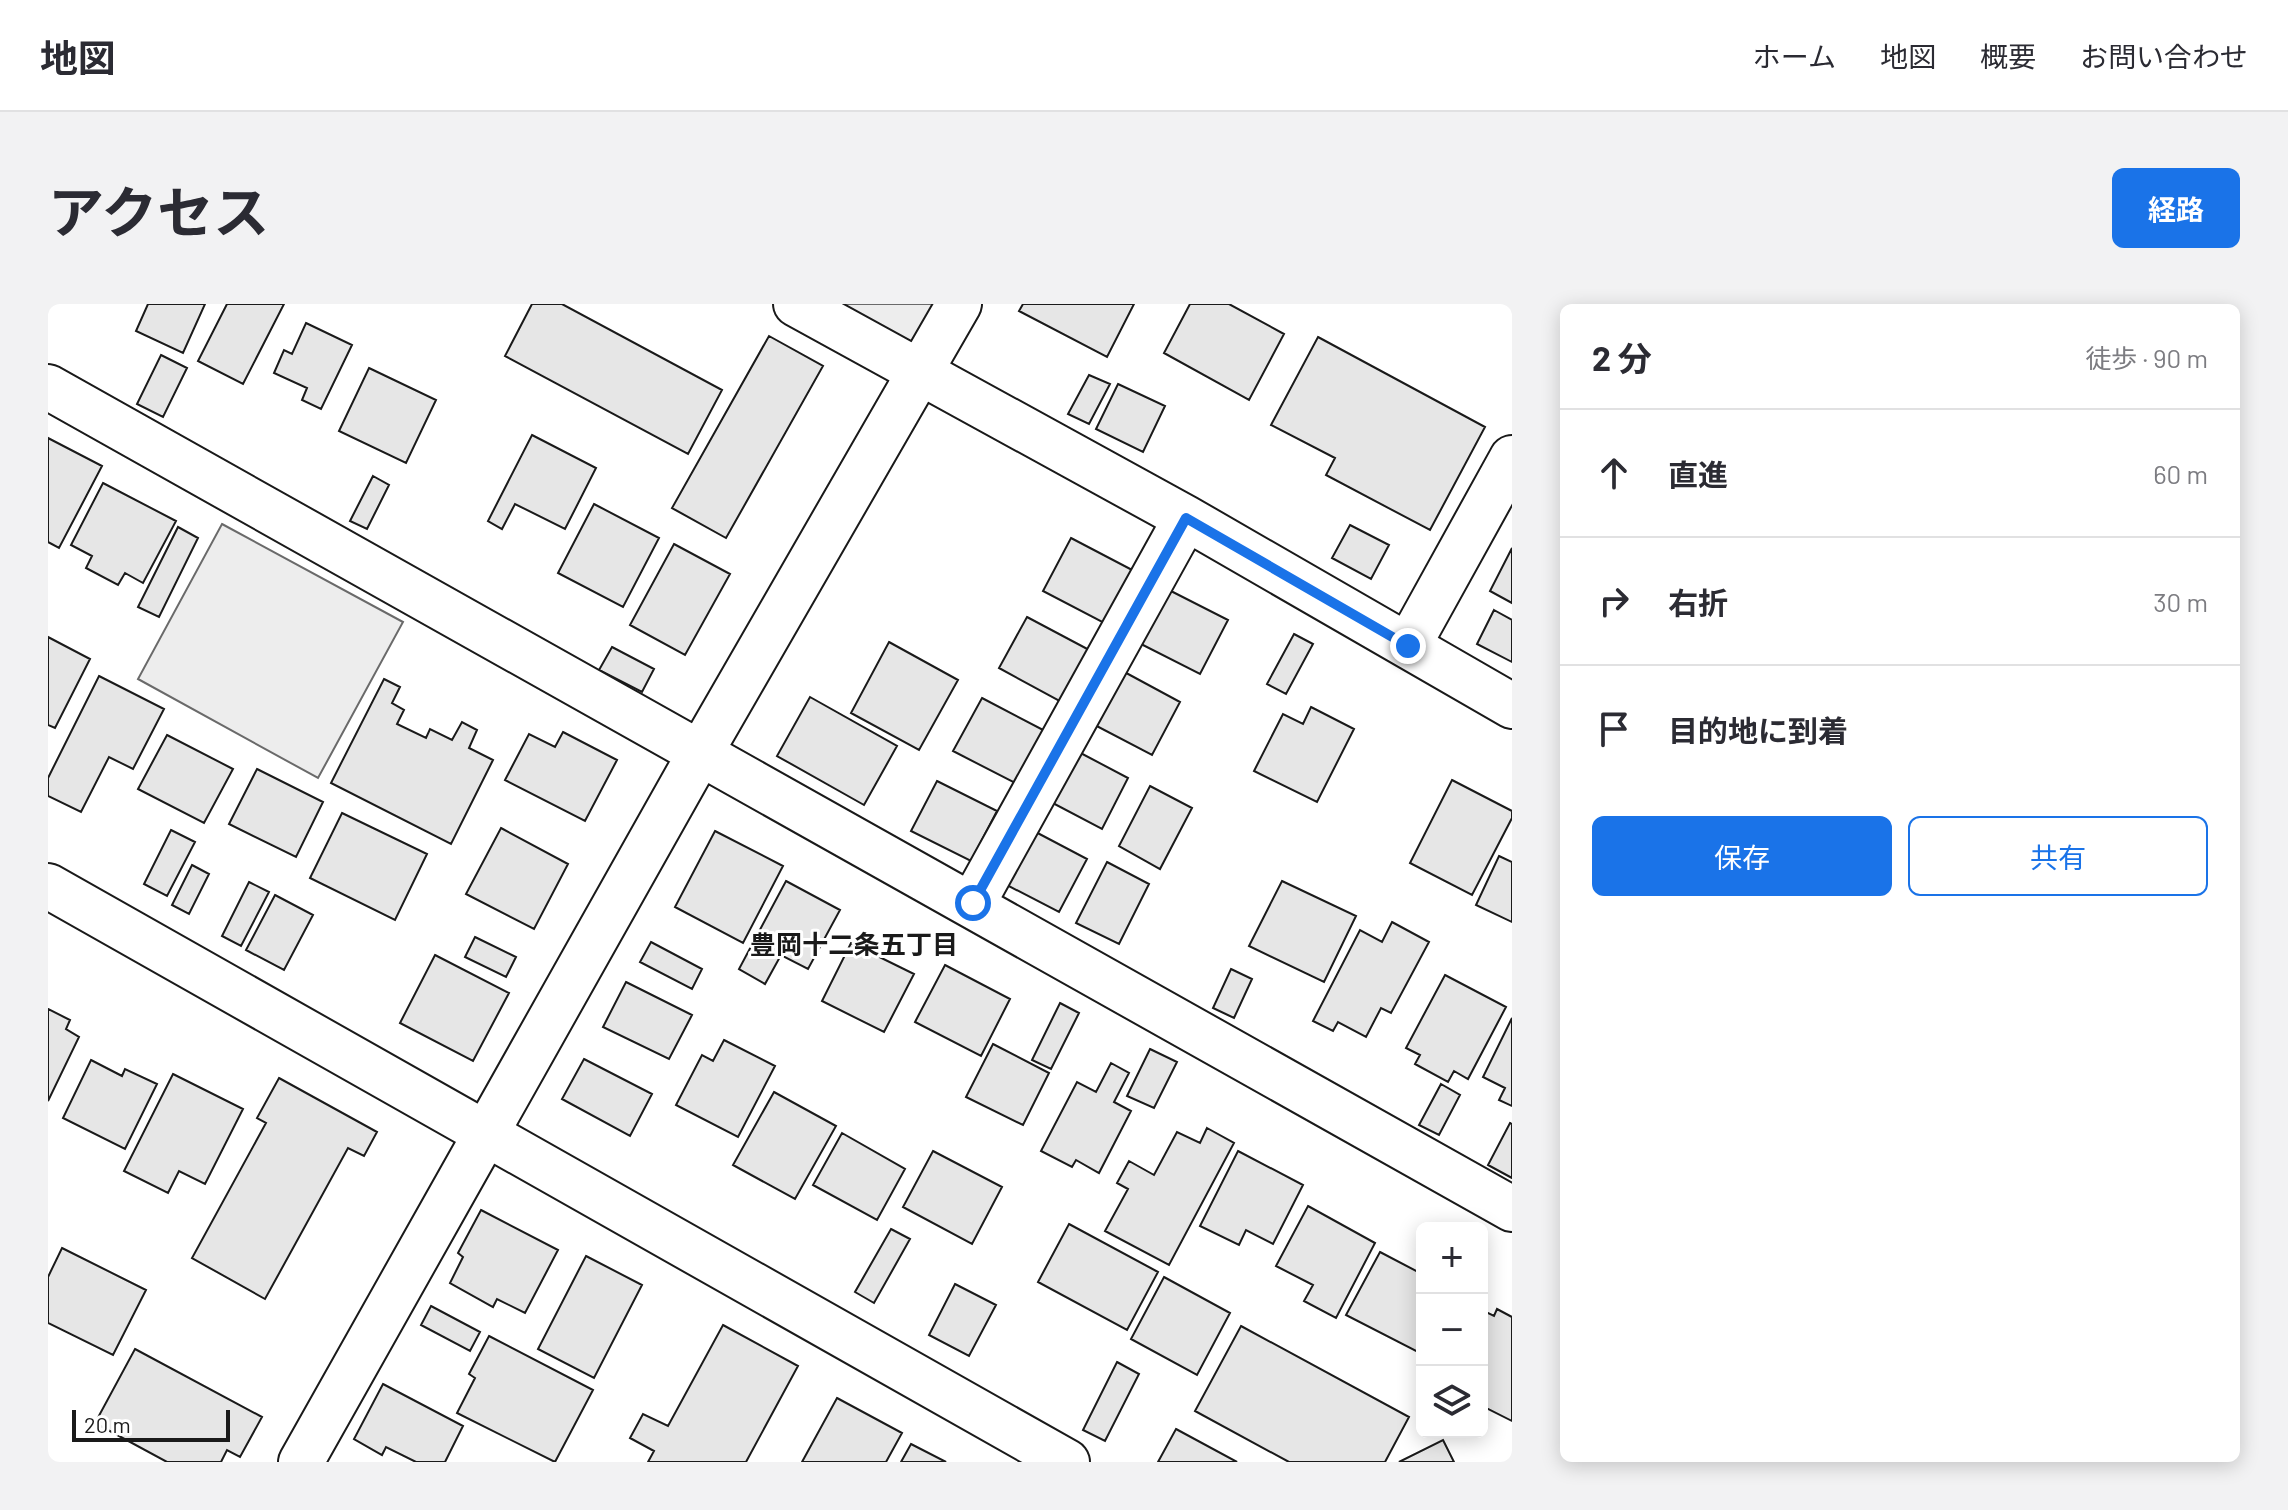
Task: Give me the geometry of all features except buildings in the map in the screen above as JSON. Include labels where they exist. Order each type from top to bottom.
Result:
[{"type":"street","points":[[796,304],[1186,518],[1512,706]]},
{"type":"street","points":[[301,1462],[699,755],[959,304]]},
{"type":"street","points":[[48,387],[699,755],[973,903],[1512,1209]]},
{"type":"street","points":[[1408,646],[1512,458]]},
{"type":"street","points":[[973,903],[1186,518]]},
{"type":"street","points":[[48,886],[1067,1462]]},
{"type":"shaded area","points":[[796,304],[959,304],[919,372]]},
{"type":"shaded area","points":[[222,524],[403,622],[318,778],[138,679]]},
{"type":"district","name":"豊岡十二条五丁目","points":[[854,945]]},
{"type":"route","points":[[973,903],[1186,518],[1408,646]]}]
